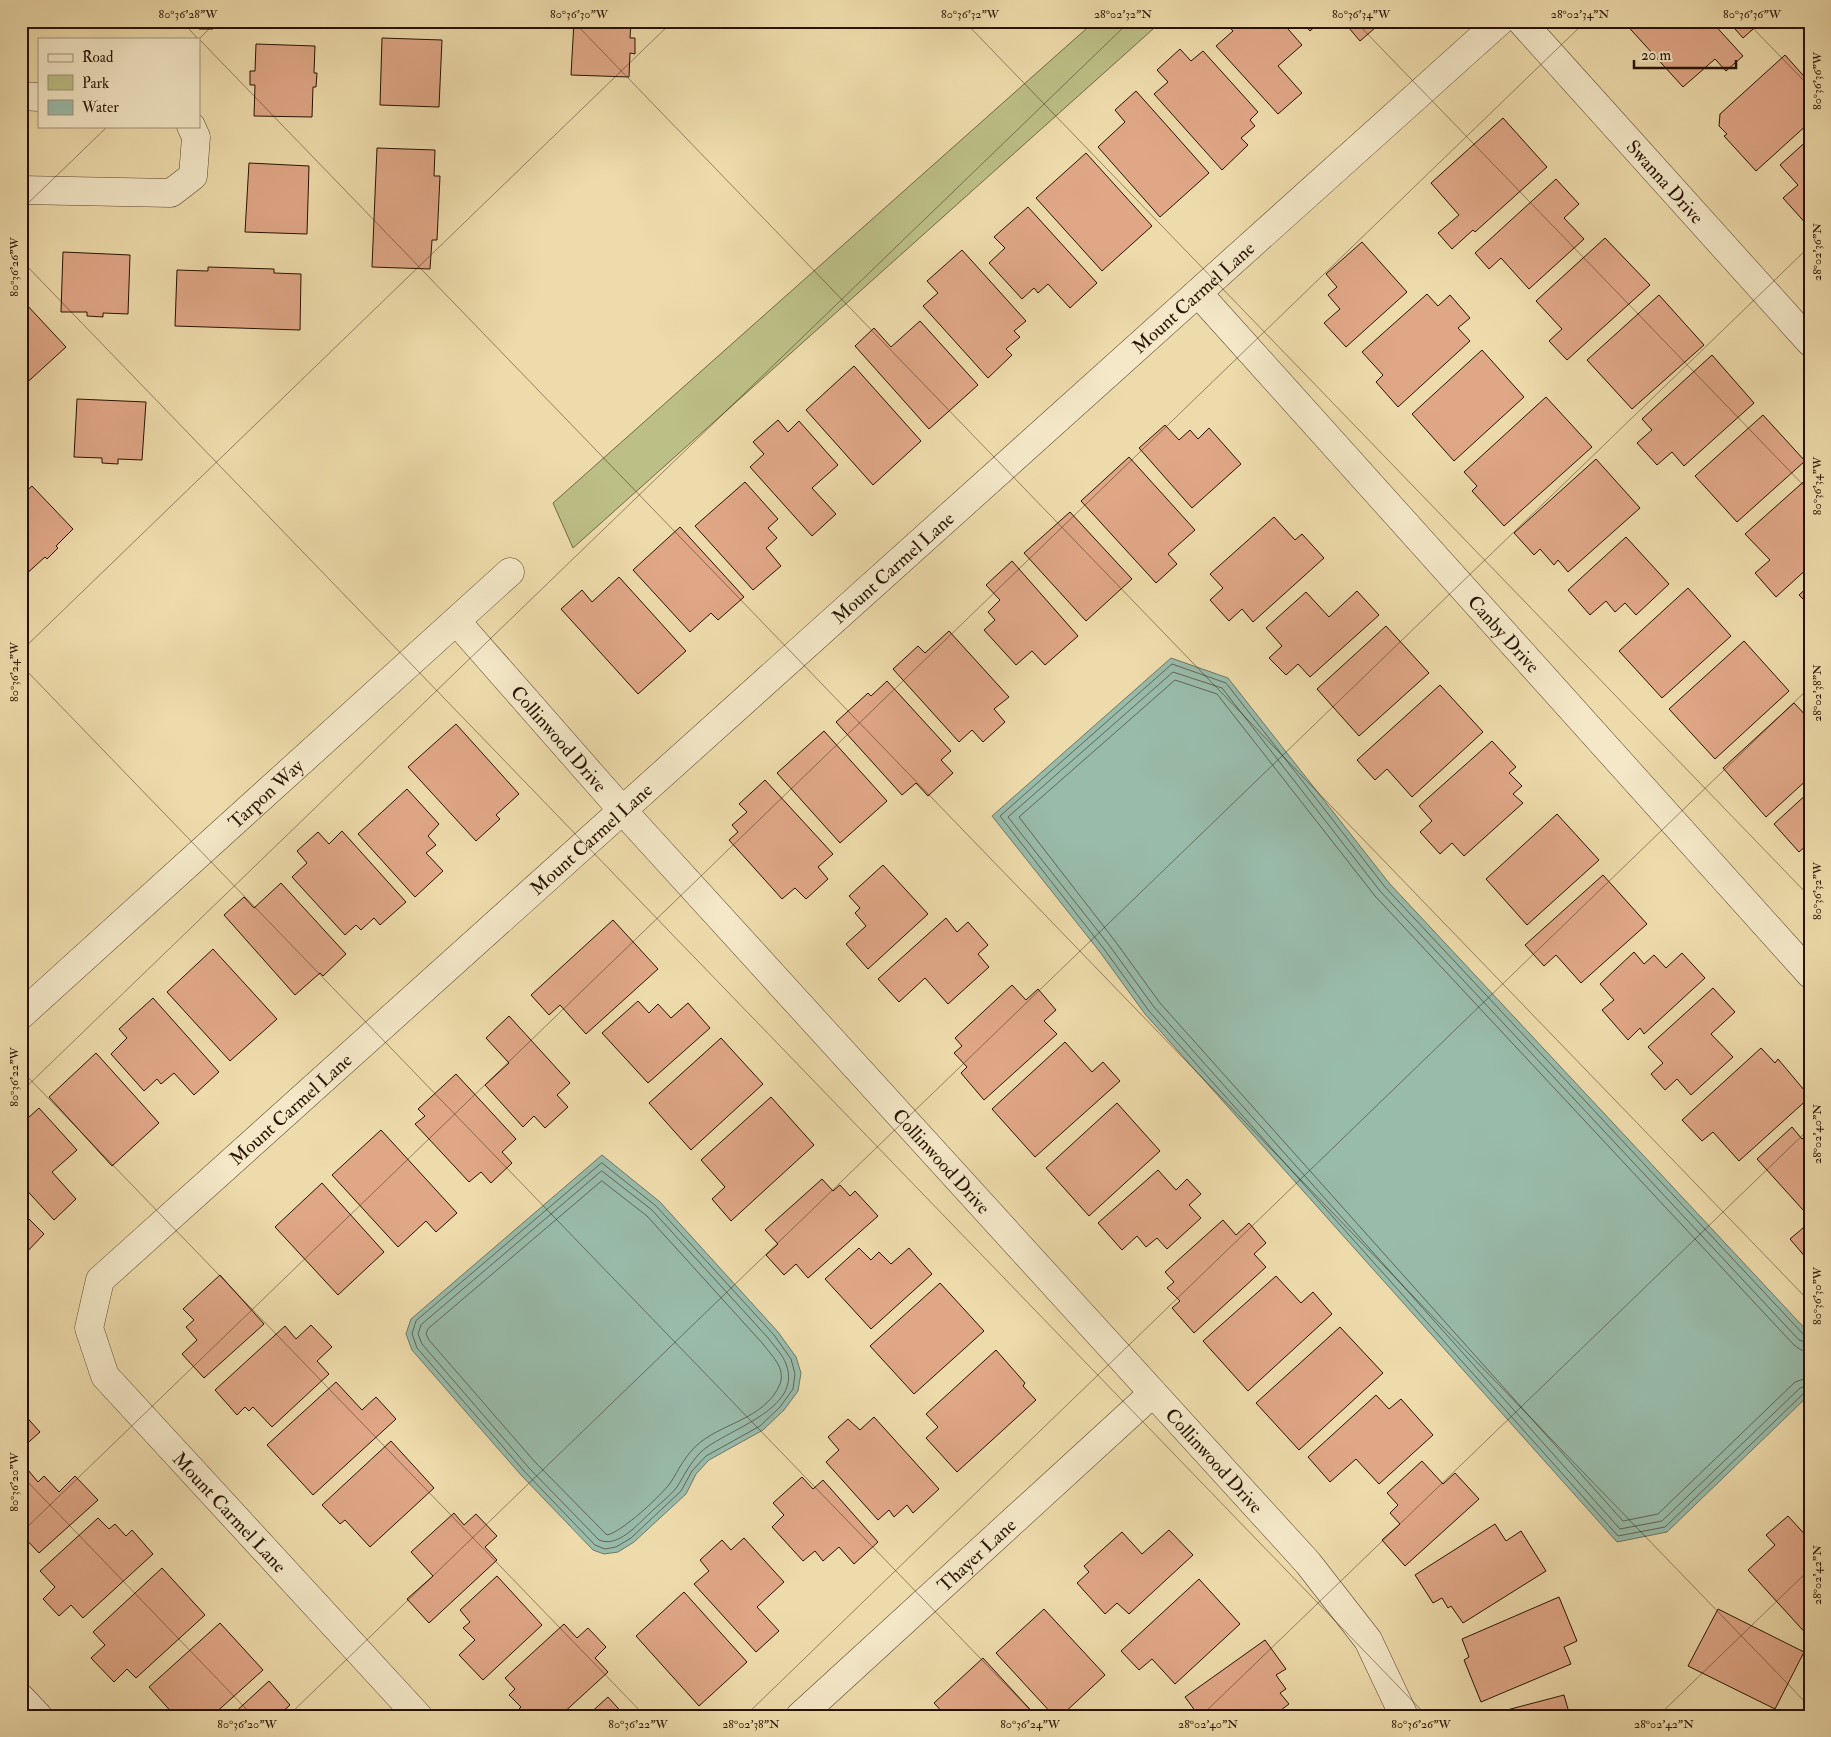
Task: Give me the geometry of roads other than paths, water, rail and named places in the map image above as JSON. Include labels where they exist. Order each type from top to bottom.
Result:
[{"type":"street","name":"Mount Carmel Lane","points":[[418,1716],[105,1376],[88,1328],[100,1280],[1500,21]]},
{"type":"street","name":"Swanna Drive","points":[[1521,21],[1810,342]]},
{"type":"street","points":[[21,96],[38,97]]},
{"type":"street","points":[[21,190],[171,193],[193,176],[196,137],[192,128]]},
{"type":"street","name":"Canby Drive","points":[[1198,293],[1810,974]]},
{"type":"street","name":"Tarpon Way","points":[[21,1015],[510,572]]},
{"type":"street","name":"Collinwood Drive","points":[[457,622],[622,811],[1308,1563],[1368,1640],[1404,1716]]},
{"type":"street","name":"Thayer Lane","points":[[800,1716],[1153,1393]]},
{"type":"street","points":[[21,1698],[38,1716]]},
{"type":"water","points":[[1171,658],[1228,678],[1389,883],[1810,1334],[1810,1394],[1667,1532],[1617,1542],[1145,1014],[1100,952],[992,816]]},
{"type":"water","points":[[602,1155],[660,1202],[778,1332],[796,1357],[801,1373],[798,1391],[784,1410],[763,1430],[709,1460],[696,1474],[686,1494],[634,1542],[618,1552],[604,1554],[593,1550],[521,1475],[412,1350],[406,1334],[411,1319]]}]
